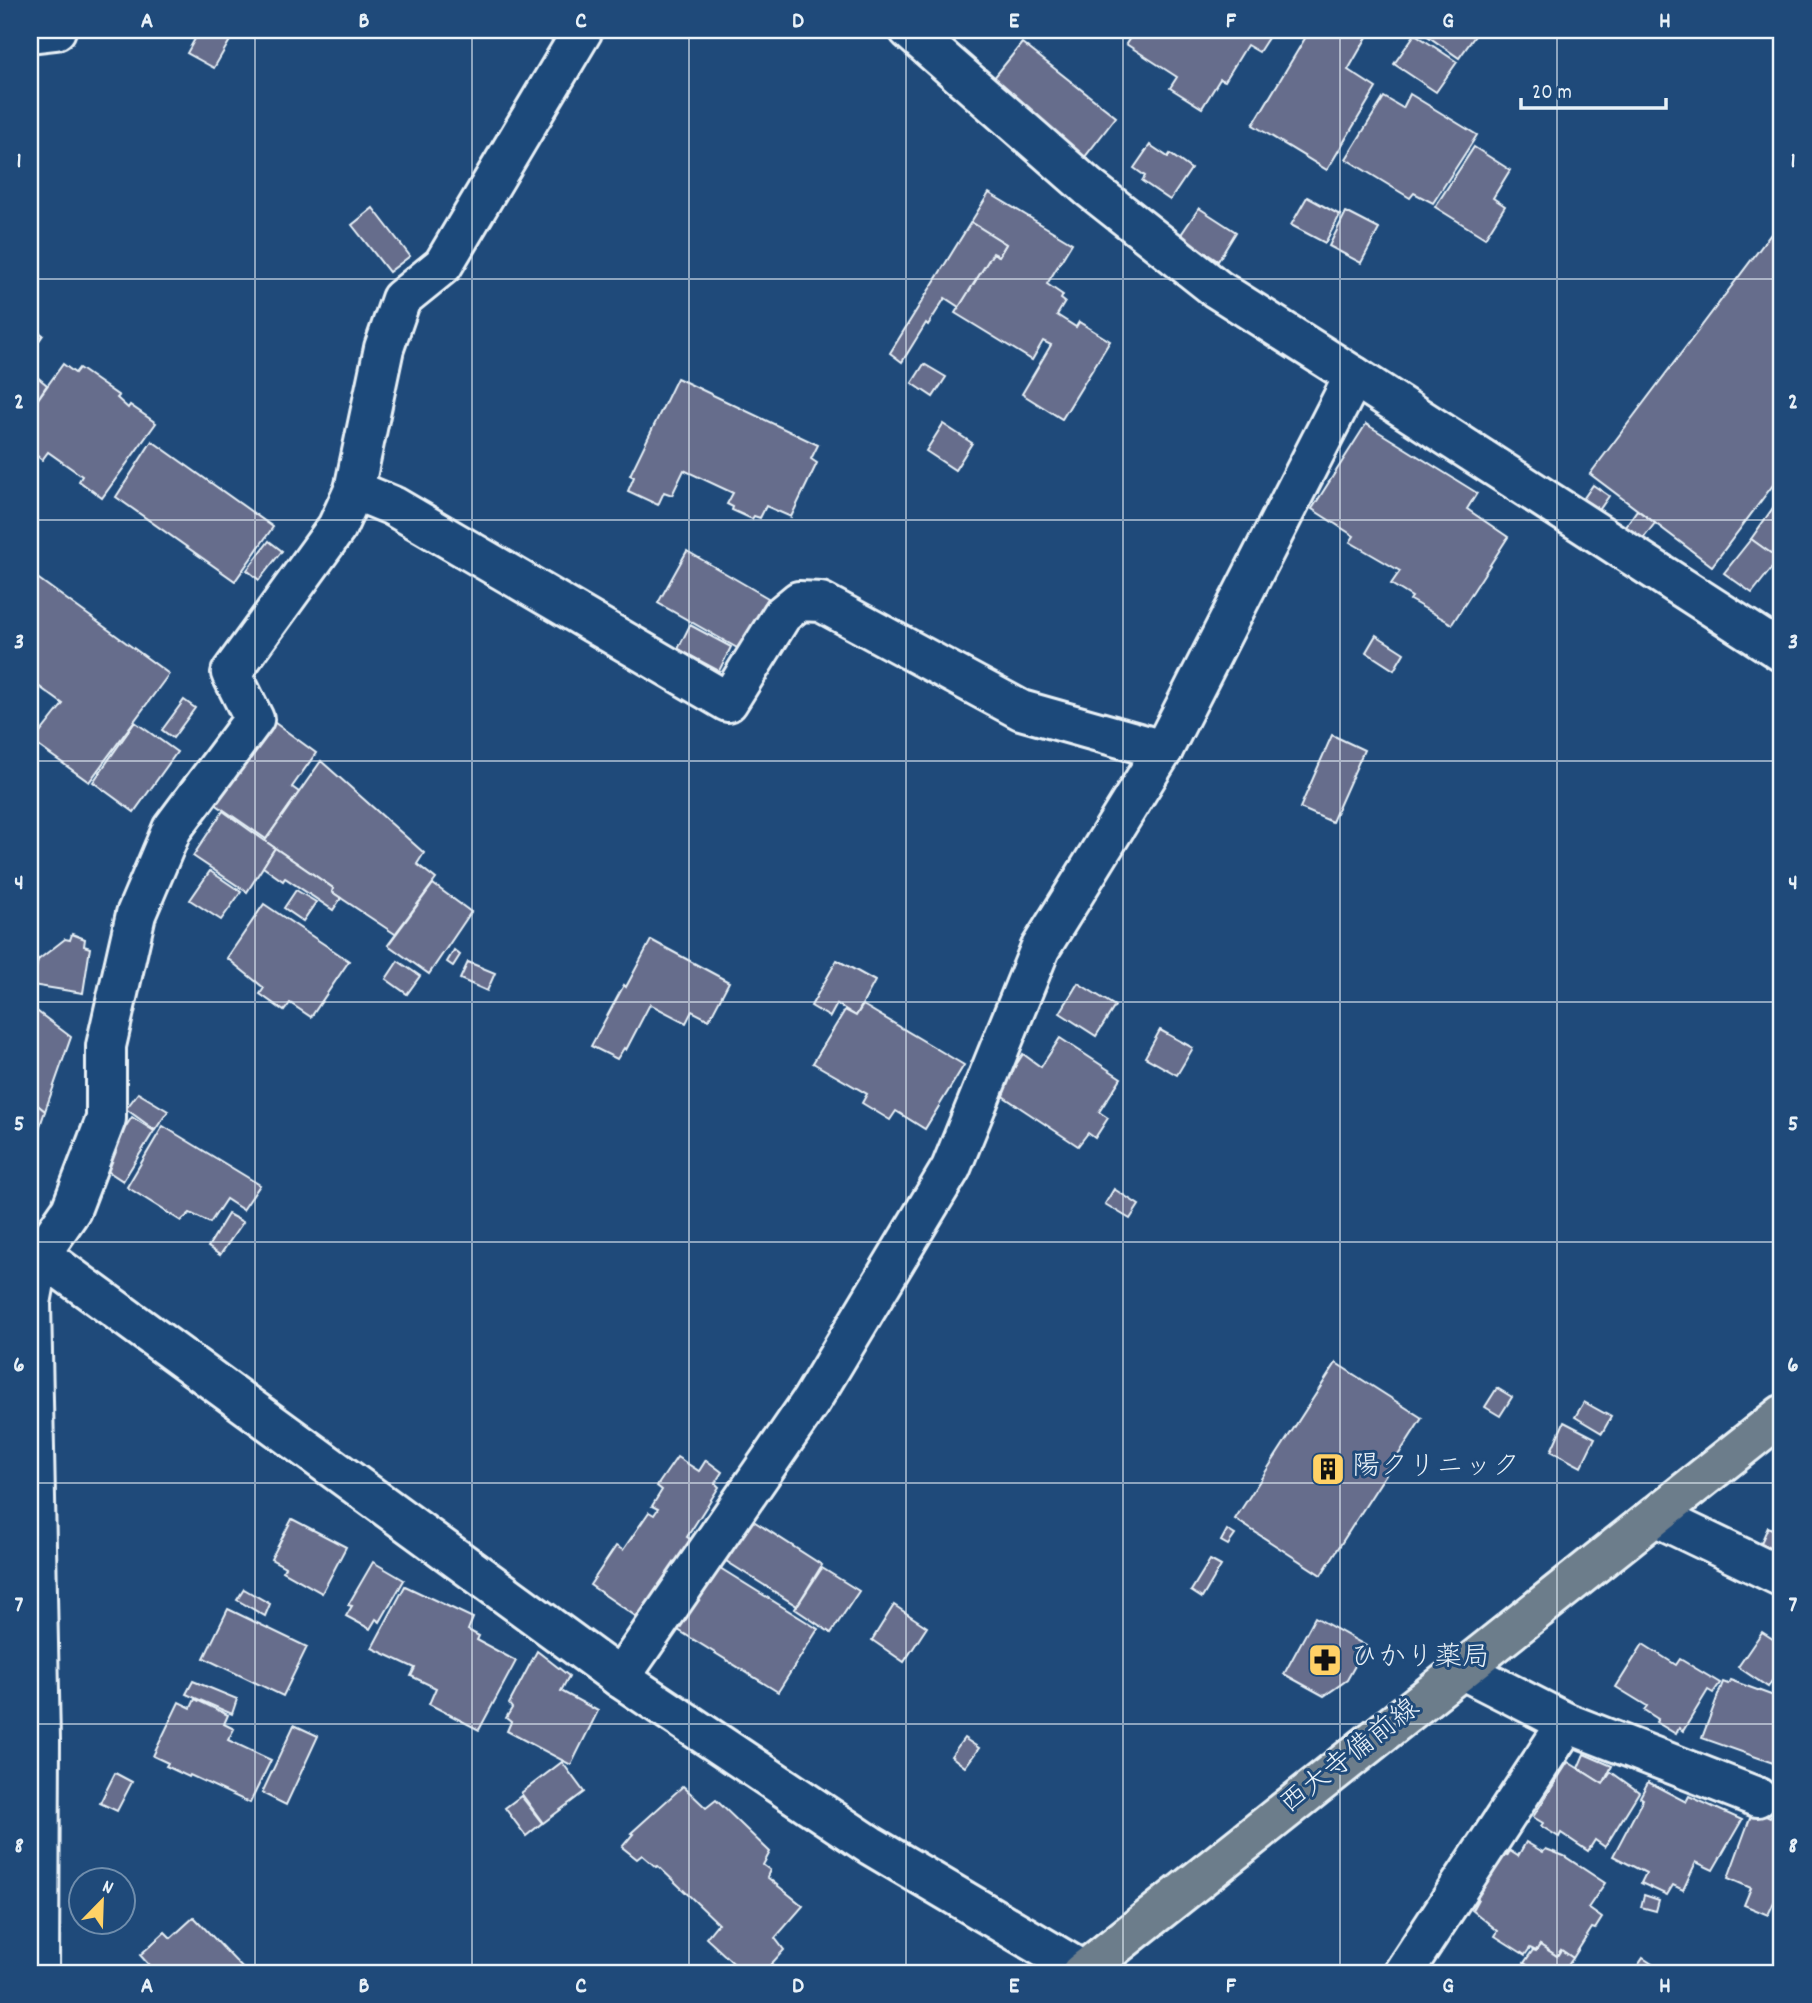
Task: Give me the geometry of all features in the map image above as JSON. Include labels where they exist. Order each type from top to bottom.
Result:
[{"type":"main road","name":"西大寺備前線","points":[[1082,1973],[1782,1415]]},
{"type":"street","points":[[30,33],[56,30]]},
{"type":"street","points":[[39,1973],[40,1740],[32,1492],[31,1303],[35,1251],[71,1210],[106,1119],[106,1046],[136,914],[172,829],[254,719],[231,673],[337,527],[354,490],[384,348],[401,299],[443,265],[583,30]]},
{"type":"street","points":[[909,30],[1088,187],[1217,289],[1782,652]]},
{"type":"street","points":[[620,1678],[811,1401],[951,1168],[1040,949],[1163,750],[1354,376]]},
{"type":"street","points":[[354,490],[393,506],[728,702],[782,615],[799,601],[821,602],[1021,710],[1163,750]]},
{"type":"street","points":[[35,1251],[620,1678],[870,1845],[1082,1973]]},
{"type":"street","points":[[1657,1517],[1782,1577]]},
{"type":"street","points":[[1463,1670],[1567,1723],[1757,1797]]},
{"type":"street","points":[[1403,1973],[1567,1723]]},
{"type":"building","points":[[200,30],[236,30],[214,68],[187,53]]},
{"type":"building","points":[[1135,30],[1273,30],[1259,52],[1247,45],[1225,81],[1220,79],[1202,108],[1170,88],[1177,77],[1126,44]]},
{"type":"building","points":[[1310,30],[1371,30],[1348,70],[1376,88],[1327,170],[1253,125]]},
{"type":"building","points":[[1419,30],[1473,30],[1477,33],[1459,58]]},
{"type":"building","points":[[1415,34],[1457,62],[1436,92],[1394,64]]},
{"type":"building","points":[[1022,43],[1116,117],[1084,158],[1012,102],[1016,97],[993,79]]},
{"type":"building","points":[[1410,94],[1477,135],[1433,203],[1414,193],[1410,198],[1346,159],[1384,97],[1403,108]]},
{"type":"building","points":[[1150,145],[1168,157],[1170,154],[1191,169],[1170,200],[1142,181],[1145,176],[1134,168]]},
{"type":"building","points":[[1474,147],[1510,170],[1493,198],[1505,206],[1485,238],[1435,207]]},
{"type":"building","points":[[989,193],[1072,243],[1047,284],[1063,295],[1061,299],[1065,302],[1057,315],[1076,327],[1079,322],[1110,341],[1062,419],[1022,394],[1051,345],[1043,341],[1032,360],[955,313],[993,253],[999,256],[1006,244],[971,222]]},
{"type":"building","points":[[1307,197],[1340,215],[1325,243],[1291,225]]},
{"type":"building","points":[[373,208],[410,256],[389,272],[352,225]]},
{"type":"building","points":[[1199,208],[1236,232],[1218,261],[1180,236]]},
{"type":"building","points":[[1346,212],[1379,229],[1361,263],[1329,246]]},
{"type":"building","points":[[971,222],[1006,244],[999,256],[993,253],[959,307],[945,298],[902,362],[890,353]]},
{"type":"building","points":[[1774,230],[1782,237],[1782,473],[1712,566],[1590,474]]},
{"type":"building","points":[[30,325],[43,335],[30,354]]},
{"type":"building","points":[[63,364],[75,373],[79,368],[119,396],[117,398],[128,408],[130,405],[156,423],[102,498],[79,481],[82,476],[48,452],[42,460],[30,450],[30,410]]},
{"type":"building","points":[[924,364],[946,377],[933,397],[912,383]]},
{"type":"building","points":[[36,376],[47,385],[35,403],[30,400],[30,385]]},
{"type":"building","points":[[677,378],[818,445],[811,459],[817,463],[791,517],[766,506],[760,518],[754,516],[752,519],[732,510],[733,507],[727,504],[733,493],[684,470],[672,495],[664,492],[658,505],[628,491],[634,477],[630,475]]},
{"type":"building","points":[[943,424],[972,443],[955,470],[926,451]]},
{"type":"building","points":[[1366,424],[1477,493],[1467,509],[1508,537],[1452,624],[1410,600],[1412,597],[1391,584],[1400,571],[1350,542],[1354,536],[1312,509]]},
{"type":"building","points":[[152,441],[273,527],[235,581],[116,497]]},
{"type":"building","points":[[1593,485],[1609,496],[1595,516],[1579,505]]},
{"type":"building","points":[[1782,495],[1782,562],[1751,539]]},
{"type":"building","points":[[1637,510],[1655,523],[1642,540],[1625,527]]},
{"type":"building","points":[[1751,539],[1779,559],[1752,593],[1724,573]]},
{"type":"building","points":[[269,541],[282,551],[259,580],[247,570]]},
{"type":"building","points":[[687,551],[768,598],[739,649],[658,603]]},
{"type":"building","points":[[36,577],[169,674],[89,782],[33,742],[63,704],[30,680],[30,585]]},
{"type":"building","points":[[690,625],[731,647],[719,671],[678,649]]},
{"type":"building","points":[[1376,635],[1404,653],[1394,670],[1366,652]]},
{"type":"building","points":[[184,700],[195,708],[173,738],[162,730]]},
{"type":"building","points":[[271,720],[316,753],[292,787],[299,792],[266,839],[208,799]]},
{"type":"building","points":[[135,722],[177,752],[134,812],[93,782]]},
{"type":"building","points":[[1332,735],[1364,750],[1332,822],[1300,808]]},
{"type":"building","points":[[321,761],[424,853],[417,864],[436,879],[395,934],[332,892],[333,888],[265,841]]},
{"type":"building","points":[[223,811],[275,848],[247,892],[193,856]]},
{"type":"building","points":[[275,848],[333,888],[332,892],[341,898],[333,910],[285,878],[283,881],[263,867]]},
{"type":"building","points":[[210,871],[241,892],[221,920],[190,900]]},
{"type":"building","points":[[433,884],[471,912],[429,974],[388,945]]},
{"type":"building","points":[[296,890],[316,902],[303,921],[284,908]]},
{"type":"building","points":[[264,904],[349,961],[311,1017],[290,1003],[284,1011],[260,994],[264,988],[227,958]]},
{"type":"building","points":[[72,934],[85,939],[84,946],[90,948],[83,993],[32,985],[38,960],[65,939],[70,940]]},
{"type":"building","points":[[651,940],[729,982],[709,1020],[692,1011],[686,1023],[650,1004],[626,1050],[624,1048],[617,1059],[591,1046]]},
{"type":"building","points":[[454,950],[460,955],[453,966],[447,962]]},
{"type":"building","points":[[30,952],[38,959],[30,968]]},
{"type":"building","points":[[837,960],[875,981],[856,1016],[837,1004],[830,1017],[811,1006]]},
{"type":"building","points":[[398,961],[420,976],[407,994],[386,979]]},
{"type":"building","points":[[468,962],[495,973],[487,991],[460,979]]},
{"type":"building","points":[[1078,983],[1115,1006],[1096,1036],[1060,1013]]},
{"type":"building","points":[[863,1005],[964,1065],[925,1129],[896,1111],[890,1120],[862,1103],[867,1094],[813,1063],[845,1010],[856,1016]]},
{"type":"building","points":[[30,1006],[71,1037],[45,1111],[30,1099]]},
{"type":"building","points":[[1160,1030],[1193,1048],[1177,1075],[1145,1057]]},
{"type":"building","points":[[1060,1038],[1121,1078],[1099,1112],[1108,1118],[1095,1138],[1088,1133],[1078,1146],[998,1093],[1023,1054],[1041,1067]]},
{"type":"building","points":[[138,1093],[168,1111],[155,1130],[126,1109]]},
{"type":"building","points":[[30,1099],[45,1111],[30,1155]]},
{"type":"building","points":[[132,1117],[154,1131],[123,1181],[100,1166]]},
{"type":"building","points":[[163,1126],[260,1185],[243,1210],[226,1199],[210,1223],[190,1213],[181,1221],[127,1187]]},
{"type":"building","points":[[1114,1189],[1139,1205],[1130,1219],[1105,1204]]},
{"type":"building","points":[[228,1214],[243,1222],[220,1255],[208,1247]]},
{"type":"building","name":"陽クリニック","points":[[1336,1363],[1422,1418],[1321,1575],[1235,1519]]},
{"type":"building","points":[[1497,1388],[1512,1397],[1500,1416],[1485,1407]]},
{"type":"building","points":[[1584,1402],[1611,1417],[1602,1433],[1575,1417]]},
{"type":"building","points":[[1564,1422],[1595,1438],[1581,1467],[1551,1451]]},
{"type":"building","points":[[677,1457],[699,1471],[706,1460],[722,1472],[715,1483],[719,1487],[687,1537],[693,1541],[640,1619],[590,1585],[616,1546],[623,1550],[649,1512],[654,1515],[658,1509],[652,1506],[662,1490],[657,1486]]},
{"type":"building","points":[[292,1519],[346,1547],[322,1593],[283,1571],[285,1567],[271,1559]]},
{"type":"building","points":[[752,1520],[822,1565],[797,1606],[726,1561]]},
{"type":"building","points":[[1768,1527],[1782,1534],[1774,1552],[1760,1545]]},
{"type":"building","points":[[1227,1530],[1235,1535],[1228,1545],[1221,1541]]},
{"type":"building","points":[[1210,1560],[1221,1566],[1202,1598],[1191,1591]]},
{"type":"building","points":[[373,1562],[404,1580],[380,1622],[376,1619],[370,1629],[346,1616],[352,1606],[348,1605]]},
{"type":"building","points":[[720,1568],[818,1629],[778,1692],[678,1630]]},
{"type":"building","points":[[822,1568],[859,1591],[831,1633],[795,1609]]},
{"type":"building","points":[[405,1586],[473,1618],[468,1630],[479,1636],[477,1640],[516,1661],[479,1730],[429,1704],[436,1688],[411,1676],[415,1668],[372,1648]]},
{"type":"building","points":[[244,1589],[270,1604],[265,1616],[237,1600]]},
{"type":"building","points":[[894,1605],[927,1627],[904,1662],[872,1640]]},
{"type":"building","points":[[228,1609],[307,1647],[283,1696],[204,1658]]},
{"type":"building","name":"ひかり薬局","points":[[1315,1617],[1366,1646],[1347,1680],[1324,1696],[1284,1674]]},
{"type":"building","points":[[1762,1632],[1782,1645],[1782,1665],[1768,1687],[1738,1667]]},
{"type":"building","points":[[1643,1644],[1676,1665],[1680,1659],[1720,1683],[1713,1693],[1708,1690],[1683,1731],[1679,1728],[1676,1734],[1656,1722],[1658,1719],[1644,1710],[1647,1706],[1616,1687]]},
{"type":"building","points":[[537,1651],[569,1676],[561,1691],[598,1711],[571,1765],[507,1731],[511,1722],[506,1718],[512,1708],[509,1704]]},
{"type":"building","points":[[1730,1680],[1782,1699],[1782,1736],[1773,1763],[1702,1738],[1723,1682],[1728,1684]]},
{"type":"building","points":[[193,1681],[237,1699],[232,1714],[186,1694]]},
{"type":"building","points":[[195,1699],[228,1715],[224,1724],[234,1729],[228,1740],[271,1760],[250,1803],[166,1766],[168,1763],[153,1756],[179,1702],[191,1708]]},
{"type":"building","points":[[294,1725],[318,1736],[286,1805],[262,1793]]},
{"type":"building","points":[[964,1738],[979,1748],[965,1767],[951,1756]]},
{"type":"building","points":[[1584,1754],[1612,1766],[1603,1784],[1578,1768]]},
{"type":"building","points":[[562,1762],[584,1792],[543,1823],[521,1793]]},
{"type":"building","points":[[1568,1762],[1603,1784],[1611,1772],[1639,1792],[1605,1847],[1595,1840],[1588,1851],[1561,1833],[1559,1837],[1541,1826],[1543,1823],[1533,1817]]},
{"type":"building","points":[[115,1773],[132,1782],[117,1811],[100,1803]]},
{"type":"building","points":[[1648,1782],[1686,1802],[1689,1796],[1742,1820],[1713,1870],[1696,1862],[1683,1890],[1673,1885],[1667,1895],[1641,1883],[1646,1873],[1613,1856],[1643,1799],[1640,1797]]},
{"type":"building","points":[[683,1786],[706,1808],[716,1800],[770,1852],[763,1865],[770,1870],[767,1877],[803,1906],[775,1938],[784,1950],[763,1973],[744,1973],[706,1938],[718,1923],[658,1866],[642,1855],[637,1859],[622,1847],[633,1834],[631,1833]]},
{"type":"building","points":[[521,1796],[542,1823],[526,1836],[505,1808]]},
{"type":"building","points":[[1776,1805],[1782,1808],[1782,1906],[1774,1902],[1768,1915],[1744,1905],[1751,1888],[1728,1878],[1753,1810],[1770,1818]]},
{"type":"building","points":[[1526,1842],[1543,1852],[1546,1849],[1564,1856],[1605,1883],[1588,1908],[1602,1918],[1595,1929],[1592,1928],[1573,1958],[1561,1950],[1557,1956],[1540,1945],[1536,1951],[1530,1948],[1525,1955],[1495,1936],[1498,1931],[1472,1910],[1478,1899],[1475,1897],[1504,1854],[1507,1856],[1510,1851],[1518,1856]]},
{"type":"building","points":[[1644,1895],[1659,1900],[1656,1911],[1641,1907]]},
{"type":"building","points":[[194,1917],[247,1973],[156,1973],[140,1955],[165,1932],[171,1938]]},
{"type":"building","points":[[1540,1945],[1557,1956],[1561,1950],[1573,1958],[1563,1973],[1541,1973],[1524,1963]]},
{"type":"building","points":[[1643,1958],[1666,1973],[1633,1973]]},
{"type":"place","name":"陽クリニック","points":[[1328,1469]]},
{"type":"place","name":"ひかり薬局","points":[[1325,1660]]}]
